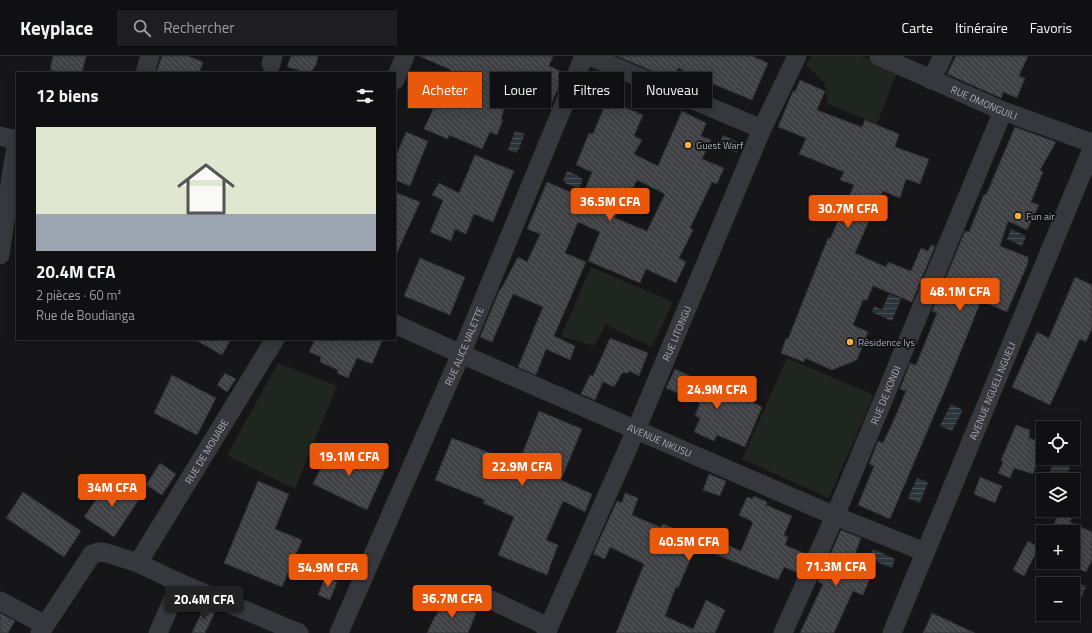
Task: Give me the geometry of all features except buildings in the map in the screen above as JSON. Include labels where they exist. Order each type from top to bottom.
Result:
[{"type":"street","points":[[145,72],[150,56]]},
{"type":"street","points":[[396,78],[405,56]]},
{"type":"street","name":"RUE ALICE VALETTE","points":[[339,633],[461,354],[584,56]]},
{"type":"street","points":[[589,56],[762,129]]},
{"type":"street","name":"RUE LITONGU","points":[[547,630],[636,430],[762,129],[797,56]]},
{"type":"street","name":"RUE DMONGUILI","points":[[879,56],[1003,111],[1092,143]]},
{"type":"street","points":[[931,80],[943,56]]},
{"type":"street","name":"RUE DE KONDI","points":[[783,633],[835,516],[1003,111]]},
{"type":"street","points":[[0,136],[16,141]]},
{"type":"street","points":[[0,255],[16,147]]},
{"type":"street","name":"AVENUE NGUELI NGUELI","points":[[892,633],[1092,149]]},
{"type":"street","name":"AVENUE NKUSU","points":[[396,324],[835,516],[925,552]]},
{"type":"street","name":"RUE DE MOUABE","points":[[138,563],[274,340]]},
{"type":"street","points":[[0,601],[42,629],[92,554],[99,552],[107,553],[138,563],[180,583],[299,633]]},
{"type":"street","points":[[158,633],[180,583]]},
{"type":"street","points":[[490,600],[547,630]]},
{"type":"shaded area","points":[[811,56],[861,56],[898,70],[877,124],[828,104],[824,82],[806,65]]},
{"type":"shaded area","points":[[515,131],[525,134],[517,153],[508,150]]},
{"type":"shaded area","points":[[723,135],[740,143],[737,153],[719,146]]},
{"type":"shaded area","points":[[567,171],[583,179],[579,189],[563,181]]},
{"type":"shaded area","points":[[1011,229],[1026,236],[1022,246],[1007,239]]},
{"type":"shaded area","points":[[591,267],[673,302],[652,347],[606,325],[594,346],[561,336]]},
{"type":"shaded area","points":[[889,294],[901,299],[892,321],[872,312],[874,306],[882,310]]},
{"type":"shaded area","points":[[787,358],[874,395],[829,498],[742,459]]},
{"type":"shaded area","points":[[278,363],[337,386],[295,489],[227,455]]},
{"type":"shaded area","points":[[951,404],[963,410],[952,431],[940,426]]},
{"type":"shaded area","points":[[1053,465],[1065,465],[1070,467],[1068,473],[1050,473]]},
{"type":"shaded area","points":[[917,478],[928,482],[920,503],[908,498]]},
{"type":"shaded area","points":[[873,549],[895,559],[892,568],[869,559]]},
{"type":"shaded area","points":[[1080,584],[1086,586],[1080,601]]},
{"type":"place","name":"Guest Warf","points":[[688,145]]},
{"type":"place","name":"Fun air","points":[[1018,216]]},
{"type":"place","name":"Résidence lys","points":[[850,342]]}]
